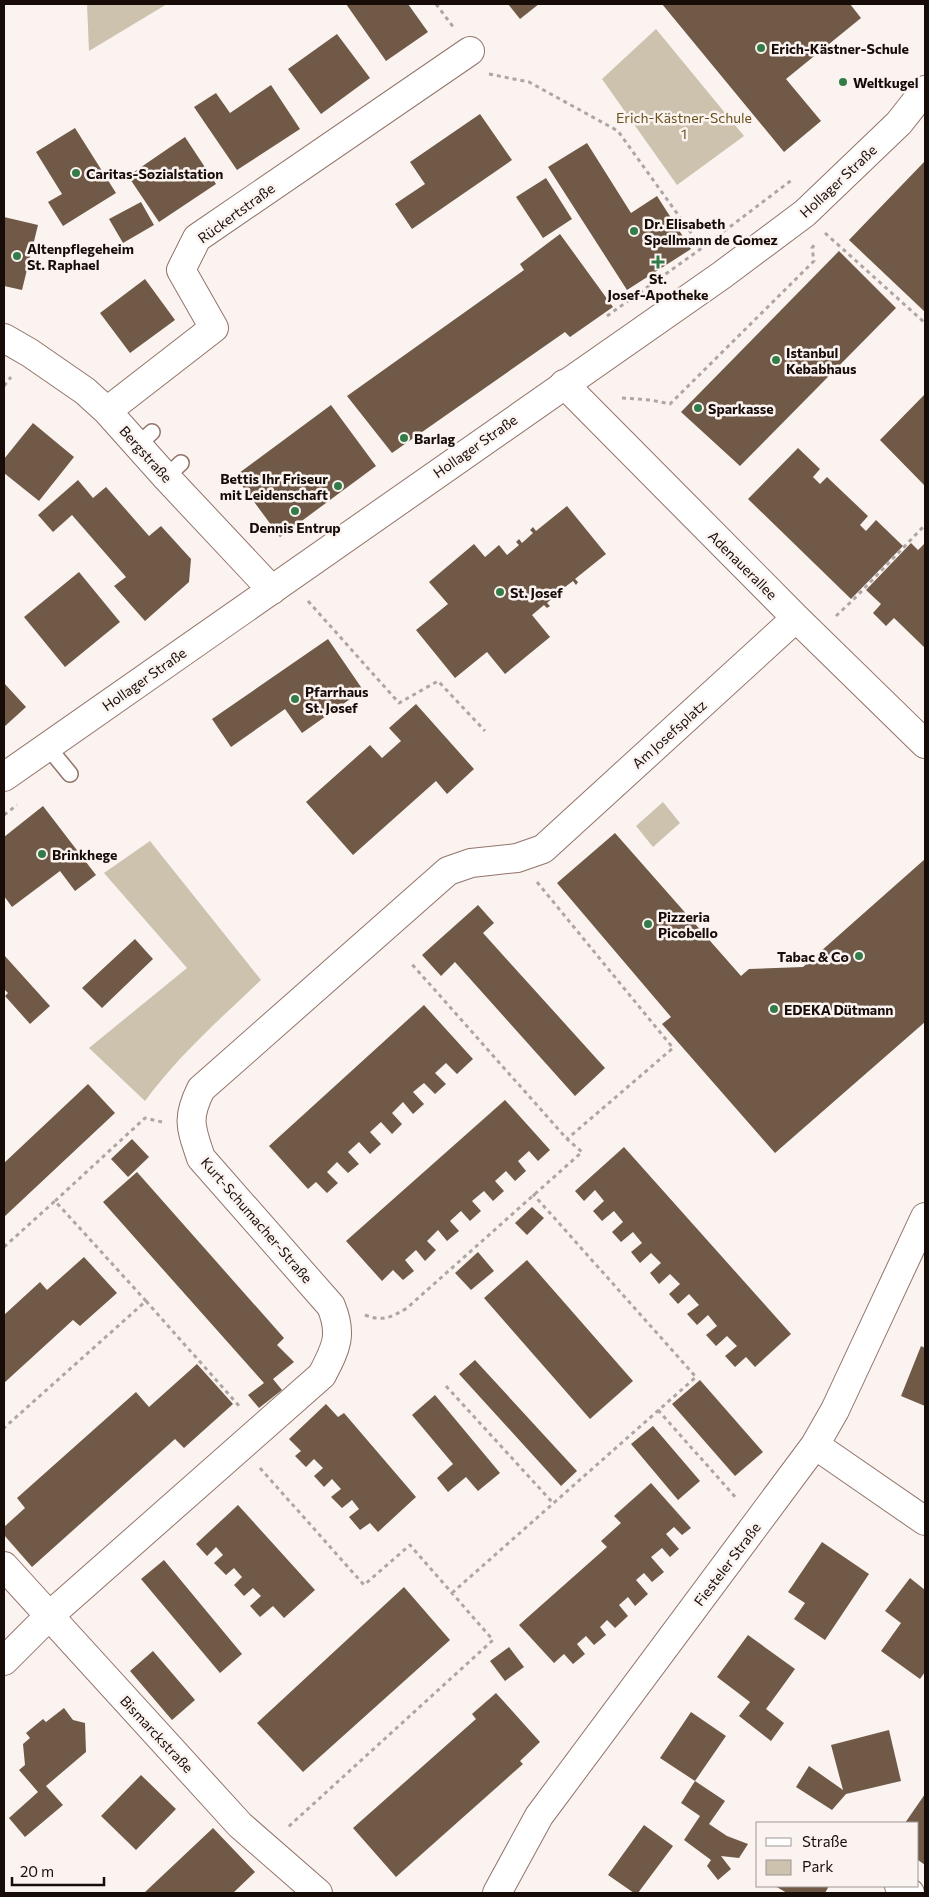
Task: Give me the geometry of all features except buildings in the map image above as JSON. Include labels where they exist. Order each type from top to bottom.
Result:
[{"type":"street","name":"Rückertstraße","points":[[108,411],[214,328],[181,270],[197,238],[470,51]]},
{"type":"street","name":"Hollager Straße","points":[[4,777],[272,590],[572,393],[805,213],[899,123],[925,90]]},
{"type":"street","name":"Bergstraße","points":[[4,338],[30,353],[85,391],[108,411],[145,438],[174,470],[272,590]]},
{"type":"street","name":"Adenauerallee","points":[[572,393],[805,627],[925,744]]},
{"type":"street","name":"Am Josefsplatz","points":[[543,849],[805,627]]},
{"type":"street","name":"Kurt-Schumacher-Straße","points":[[4,1661],[49,1616],[322,1375],[336,1349],[338,1323],[331,1306],[201,1158],[191,1128],[193,1106],[201,1090],[448,871],[471,864],[517,858],[543,849]]},
{"type":"street","name":"Fiesteler Straße","points":[[497,1893],[540,1816],[815,1445],[835,1410],[925,1217]]},
{"type":"street","points":[[815,1445],[925,1521]]},
{"type":"street","name":"Bismarckstraße","points":[[4,1566],[240,1825],[318,1893]]},
{"type":"lane","points":[[47,746],[70,774]]},
{"type":"path","points":[[497,75],[529,82],[618,131],[702,248],[784,187]]},
{"type":"path","points":[[822,231],[925,322]]},
{"type":"path","points":[[572,393],[609,398],[651,400],[670,404],[814,261],[812,248],[818,240]]},
{"type":"path","points":[[805,627],[854,599],[925,525]]},
{"type":"path","points":[[302,594],[399,703],[438,680],[485,732]]},
{"type":"path","points":[[517,858],[673,1048],[567,1139]]},
{"type":"path","points":[[331,1306],[352,1310],[374,1319],[391,1318],[407,1308],[582,1152],[567,1139],[410,962]]},
{"type":"path","points":[[4,1247],[145,1118]]},
{"type":"path","points":[[452,1593],[696,1377],[533,1194]]},
{"type":"path","points":[[55,1201],[146,1301],[364,1585],[410,1545],[493,1640],[265,1848]]},
{"type":"path","points":[[4,1428],[146,1301]]},
{"type":"path","points":[[446,1386],[553,1503]]},
{"type":"path","points":[[658,1410],[758,1522]]},
{"type":"green space","points":[[87,4],[167,4],[89,51]]},
{"type":"green space","name":"Erich-Kästner-Schule 1","points":[[656,29],[744,136],[677,185],[602,79]]},
{"type":"green space","points":[[663,802],[680,823],[653,847],[636,826]]},
{"type":"green space","points":[[150,841],[261,980],[185,1053],[145,1101],[89,1048],[187,968],[104,873]]},
{"type":"place","name":"Erich-Kästner-Schule","points":[[761,48]]},
{"type":"place","name":"Weltkugel","points":[[843,82]]},
{"type":"place","name":"Caritas-Sozialstation","points":[[76,173]]},
{"type":"place","name":"Dr. Elisabeth Spellmann de Gomez","points":[[634,231]]},
{"type":"place","name":"Altenpflegeheim St. Raphael","points":[[17,256]]},
{"type":"place","name":"St. Josef-Apotheke","points":[[658,262]]},
{"type":"place","name":"Istanbul Kebabhaus","points":[[776,360]]},
{"type":"place","name":"Sparkasse","points":[[698,408]]},
{"type":"place","name":"Barlag","points":[[404,438]]},
{"type":"place","name":"Bettis Ihr Friseur mit Leidenschaft","points":[[338,486]]},
{"type":"place","name":"Dennis Entrup","points":[[295,511]]},
{"type":"place","name":"St. Josef","points":[[500,592]]},
{"type":"place","name":"Pfarrhaus St. Josef","points":[[295,699]]},
{"type":"place","name":"Brinkhege","points":[[42,854]]},
{"type":"place","name":"Pizzeria Picobello","points":[[648,924]]},
{"type":"place","name":"Tabac & Co","points":[[859,956]]},
{"type":"place","name":"EDEKA Dütmann","points":[[774,1009]]}]
